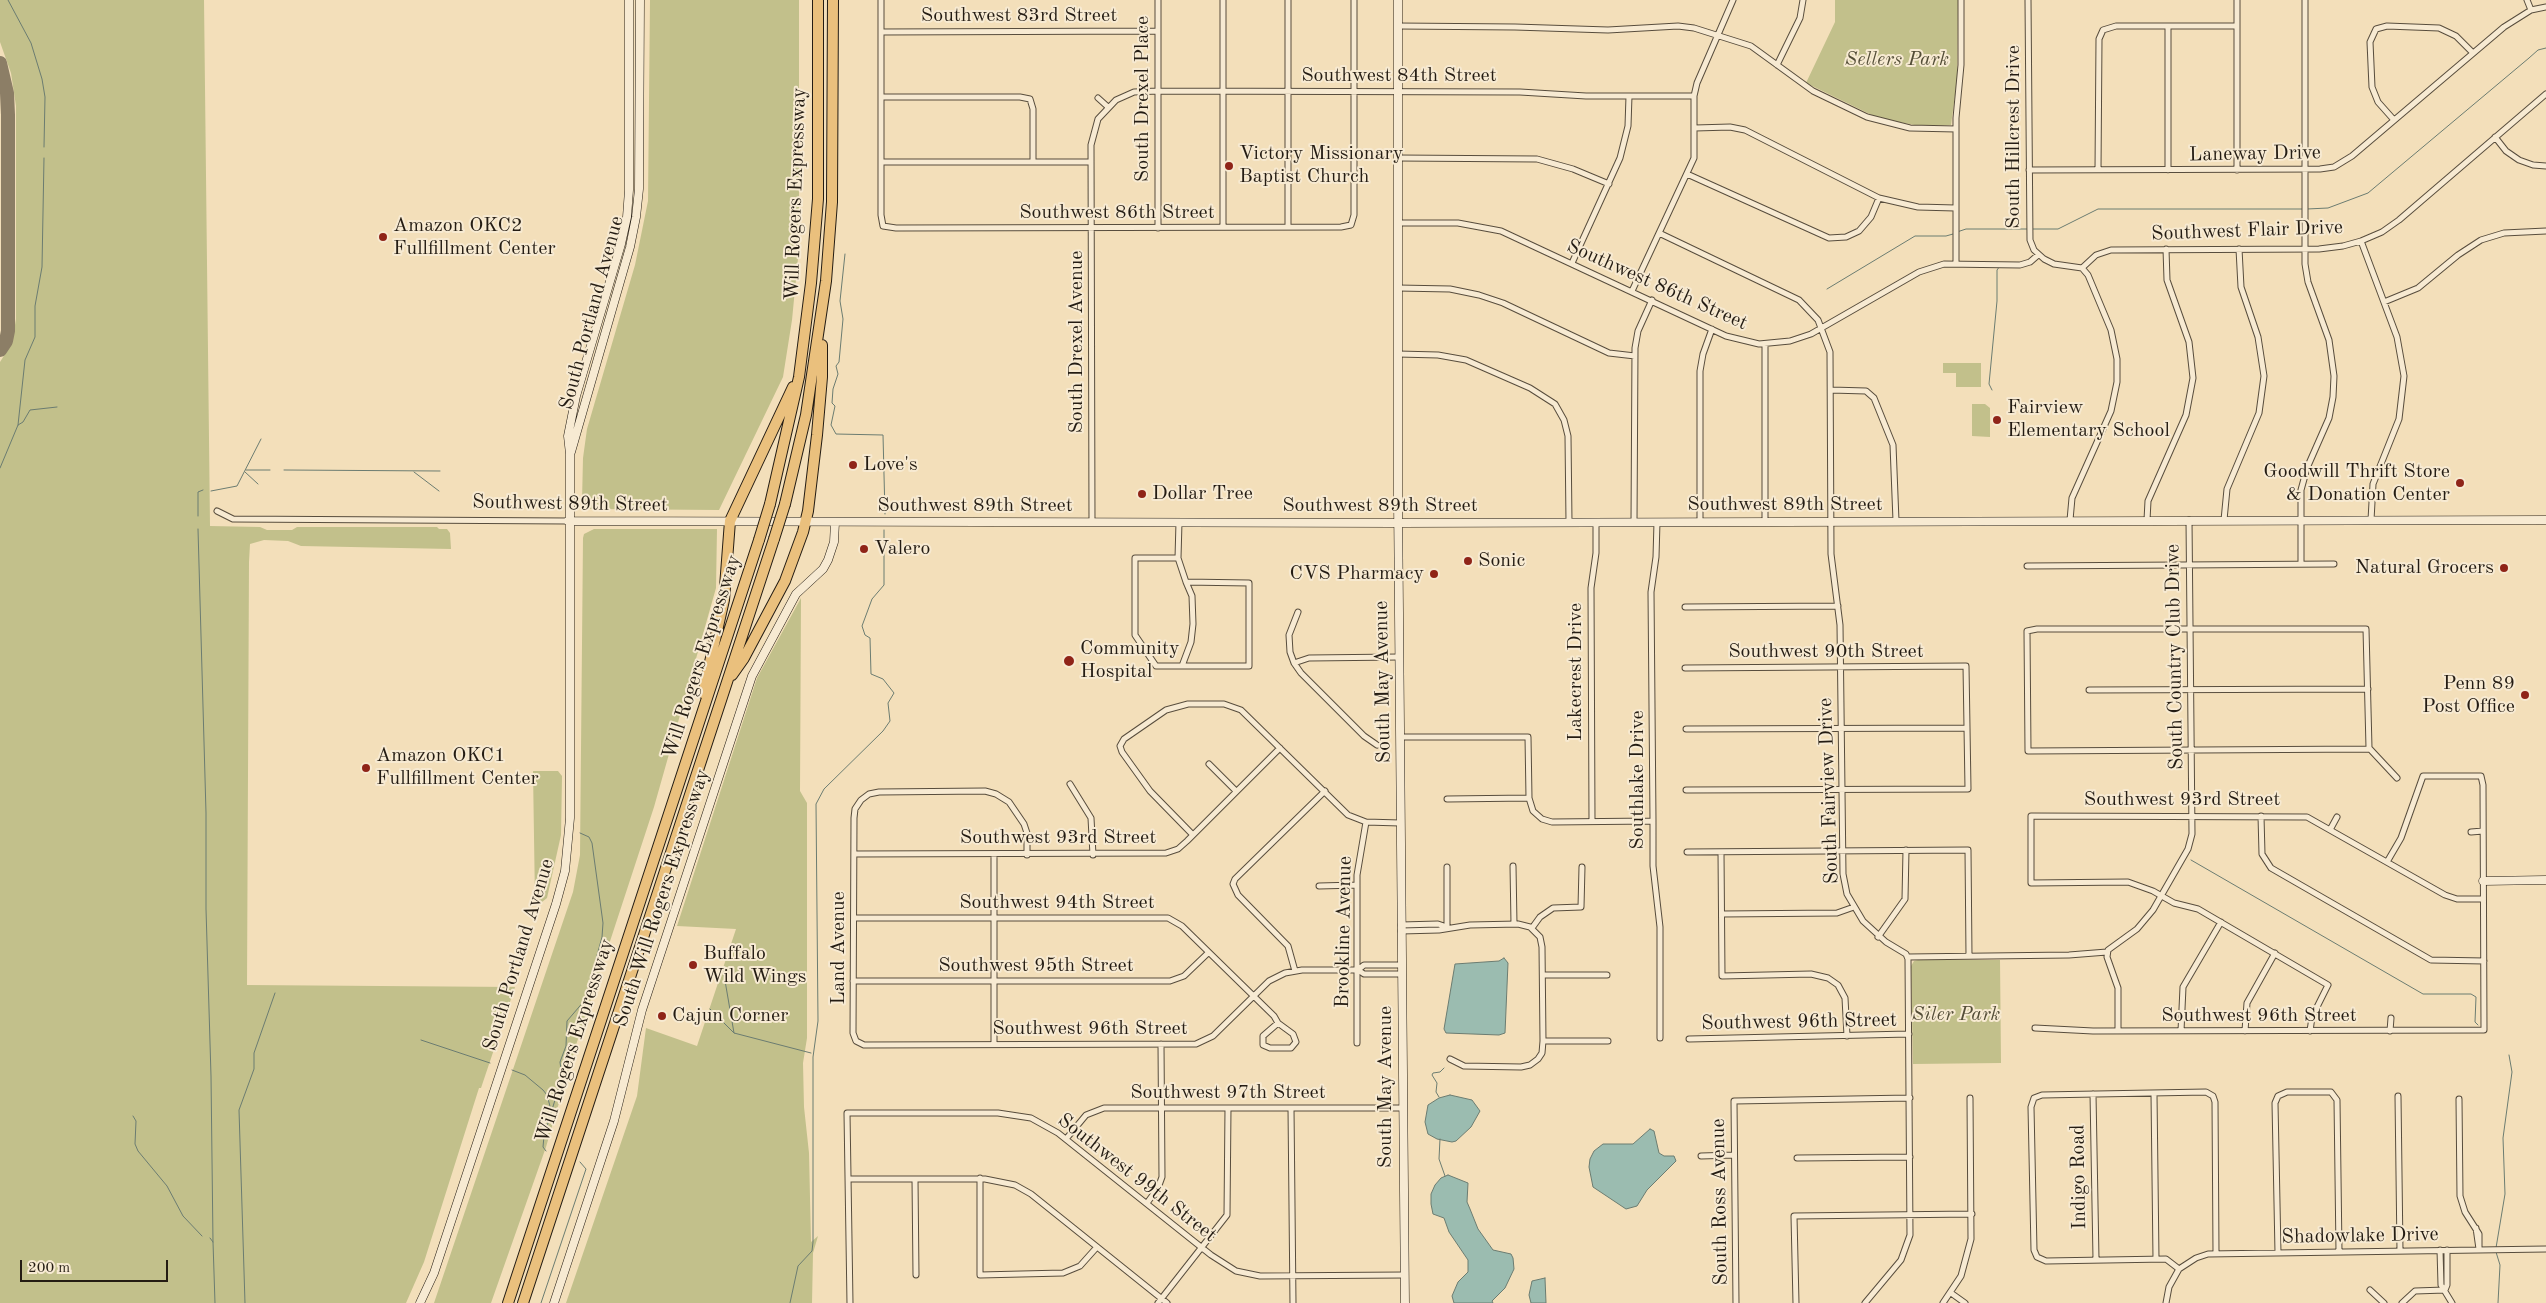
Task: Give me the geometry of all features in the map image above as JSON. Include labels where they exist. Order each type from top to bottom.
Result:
[{"type":"highway","name":"Will Rogers Expressway","points":[[508,1303],[770,504],[799,377],[808,319],[817,209],[818,0]]},
{"type":"highway","name":"Will Rogers Expressway","points":[[523,1303],[785,504],[806,415],[822,314],[832,202],[833,0]]},
{"type":"highway","points":[[726,683],[744,658],[785,580],[805,522],[813,476],[822,386],[822,314]]},
{"type":"highway","points":[[695,736],[723,607],[730,521],[784,404],[799,377]]},
{"type":"main road","name":"South Portland Avenue","points":[[420,1303],[434,1274],[547,932],[565,871],[570,818],[568,521],[570,454],[568,436],[572,414],[627,216],[629,182],[629,0]]},
{"type":"main road","name":"South Portland Avenue","points":[[570,454],[630,247],[636,217],[639,189],[640,0]]},
{"type":"main road","name":"South May Avenue","points":[[1398,0],[1398,523],[1405,1303]]},
{"type":"main road","name":"Southwest 89th Street","points":[[568,521],[1398,523],[2546,520]]},
{"type":"main road","name":"South Will Rogers Expressway","points":[[554,1303],[614,1121],[642,1010],[752,676],[796,594],[823,569],[828,560],[834,542],[835,522]]},
{"type":"main road","points":[[2483,882],[2546,880]]},
{"type":"street","points":[[881,0],[881,162],[1091,162]]},
{"type":"street","name":"South Drexel Place","points":[[1158,0],[1158,228]]},
{"type":"street","points":[[1223,0],[1223,228]]},
{"type":"street","points":[[1288,0],[1288,227]]},
{"type":"street","points":[[1354,0],[1354,91]]},
{"type":"street","points":[[1632,291],[1695,154],[1694,96],[1702,67],[1733,0]]},
{"type":"street","points":[[1777,65],[1800,18],[1803,0]]},
{"type":"street","points":[[1956,264],[1956,129],[1961,66],[1961,0]]},
{"type":"street","name":"South Hillcrest Drive","points":[[2028,0],[2028,224],[2030,237],[2038,255],[2054,264],[2082,268]]},
{"type":"street","points":[[2237,0],[2237,170]]},
{"type":"street","points":[[2301,564],[2303,483],[2329,418],[2334,376],[2329,340],[2307,278],[2305,248],[2305,0]]},
{"type":"street","points":[[2527,0],[2531,10]]},
{"type":"street","name":"Laneway Drive","points":[[2029,170],[2305,170],[2337,166],[2513,20],[2531,10],[2546,7]]},
{"type":"street","points":[[1398,26],[1608,30],[1681,26],[1751,46],[1813,91],[1867,118],[1910,128],[1956,129]]},
{"type":"street","points":[[2168,26],[2168,170]]},
{"type":"street","points":[[2098,170],[2098,49],[2101,32],[2112,27],[2237,26]]},
{"type":"street","points":[[2394,120],[2378,102],[2372,87],[2370,42],[2376,29],[2387,26],[2438,28],[2456,36],[2473,53]]},
{"type":"street","name":"Southwest 83rd Street","points":[[881,32],[1158,31]]},
{"type":"street","name":"Southwest 84th Street","points":[[1091,162],[1095,127],[1108,107],[1129,94],[1158,91],[1398,91],[1694,96]]},
{"type":"street","name":"Southwest 86th Street","points":[[881,162],[881,215],[884,226],[896,228],[1341,228],[1351,225],[1354,215],[1354,91]]},
{"type":"street","name":"Southwest Flair Drive","points":[[2082,268],[2096,255],[2105,250],[2337,247],[2361,241],[2382,232],[2399,220],[2546,94]]},
{"type":"street","points":[[1572,263],[1609,184],[1626,138],[1629,96]]},
{"type":"street","points":[[881,97],[1020,97],[1030,99],[1033,108],[1033,162]]},
{"type":"street","points":[[1098,98],[1108,107]]},
{"type":"street","points":[[1695,128],[1730,127],[1751,132],[1879,198],[1918,206],[1955,208]]},
{"type":"street","points":[[2495,137],[2506,150],[2519,160],[2532,165],[2546,166]]},
{"type":"street","points":[[1398,158],[1532,158],[1564,166],[1609,184]]},
{"type":"street","name":"South Drexel Avenue","points":[[1091,162],[1092,522]]},
{"type":"street","points":[[1687,174],[1829,238],[1842,238],[1859,230],[1871,217],[1879,198]]},
{"type":"street","name":"Southwest 86th Street","points":[[1398,223],[1458,223],[1491,228],[1521,239],[1712,329],[1743,341],[1765,344],[1790,341],[1822,328],[1919,272],[1944,264],[2024,264],[2038,255]]},
{"type":"street","points":[[2384,302],[2418,288],[2458,255],[2481,240],[2504,233],[2546,231]]},
{"type":"street","name":"South Fairview Drive","points":[[1659,233],[1795,297],[1814,314],[1822,328],[1830,352],[1831,521],[1833,574],[1838,606],[1844,882],[1854,907],[1863,921],[1878,937],[1908,957]]},
{"type":"street","points":[[2361,241],[2403,358],[2404,392],[2397,427],[2374,479],[2371,498],[2371,520]]},
{"type":"street","points":[[2147,520],[2148,501],[2183,423],[2193,378],[2190,347],[2168,280],[2166,249]]},
{"type":"street","points":[[2224,520],[2227,489],[2259,413],[2264,376],[2258,337],[2240,287],[2239,249]]},
{"type":"street","points":[[2070,520],[2072,498],[2111,411],[2117,375],[2116,353],[2111,330],[2093,282],[2082,268]]},
{"type":"street","points":[[1398,288],[1450,289],[1480,295],[1503,303],[1609,353],[1634,356]]},
{"type":"street","points":[[1634,522],[1634,356],[1638,331],[1652,300]]},
{"type":"street","points":[[1700,522],[1700,371],[1703,354],[1712,329]]},
{"type":"street","points":[[1765,344],[1765,522]]},
{"type":"street","points":[[1398,354],[1438,355],[1476,364],[1539,392],[1555,404],[1562,414],[1569,442],[1569,522]]},
{"type":"street","points":[[1831,390],[1866,391],[1874,398],[1893,445],[1896,467],[1896,521]]},
{"type":"street","name":"Southwest 89th Street","points":[[216,511],[233,519],[568,521]]},
{"type":"street","name":"South Country Club Drive","points":[[2107,952],[2111,946],[2124,939],[2143,923],[2161,896],[2190,844],[2192,816],[2189,520]]},
{"type":"street","points":[[1179,522],[1178,558],[1192,596],[1193,624],[1191,642],[1182,666]]},
{"type":"street","name":"Lakecrest Drive","points":[[1592,821],[1590,588],[1596,552],[1596,522]]},
{"type":"street","name":"Southlake Drive","points":[[1657,522],[1652,592],[1653,866],[1660,927],[1660,1038]]},
{"type":"street","points":[[1178,558],[1135,558],[1134,635],[1156,666],[1249,666],[1249,583],[1186,582]]},
{"type":"street","points":[[2027,566],[2334,564]]},
{"type":"street","points":[[1685,607],[1838,606]]},
{"type":"street","points":[[1298,612],[1288,635],[1290,652],[1294,663],[1301,673],[1364,736],[1377,744]]},
{"type":"street","points":[[2369,750],[2028,751],[2027,631],[2037,629],[2189,628],[2366,629],[2369,750],[2397,778]]},
{"type":"street","points":[[1294,663],[1308,658],[1399,657]]},
{"type":"street","name":"Southwest 90th Street","points":[[1685,668],[1966,666],[1966,728]]},
{"type":"street","points":[[2089,690],[2368,689]]},
{"type":"street","points":[[1193,835],[1150,791],[1122,752],[1120,745],[1124,738],[1170,708],[1188,704],[1230,705],[1241,710],[1348,815],[1366,822],[1400,823]]},
{"type":"street","points":[[1686,729],[1966,728],[1968,789],[1686,790]]},
{"type":"street","points":[[1400,737],[1528,737],[1530,798],[1533,811],[1546,820],[1653,821]]},
{"type":"street","name":"Southwest 93rd Street","points":[[854,854],[1163,854],[1178,849],[1280,748]]},
{"type":"street","points":[[1209,764],[1236,791]]},
{"type":"street","points":[[2261,816],[2262,854],[2271,868],[2430,960],[2484,960],[2481,776],[2423,776],[2401,838],[2387,862]]},
{"type":"street","points":[[1070,784],[1091,818],[1093,855]]},
{"type":"street","name":"Land Avenue","points":[[856,1041],[852,1033],[854,814],[861,800],[870,794],[883,791],[980,791],[999,795],[1011,805],[1026,829],[1027,854]]},
{"type":"street","points":[[1295,971],[1288,946],[1238,896],[1233,884],[1235,879],[1324,792]]},
{"type":"street","points":[[1447,799],[1530,798]]},
{"type":"street","name":"Southwest 93rd Street","points":[[2161,896],[2144,887],[2128,882],[2031,882],[2031,816],[2307,817],[2331,828],[2449,897],[2483,899]]},
{"type":"street","points":[[2331,828],[2337,817]]},
{"type":"street","name":"Brookline Avenue","points":[[1357,1043],[1357,885],[1366,822]]},
{"type":"street","points":[[2471,832],[2483,831]]},
{"type":"street","points":[[1878,937],[1899,910],[1906,895],[1906,850]]},
{"type":"street","points":[[1687,852],[1968,850],[1969,956]]},
{"type":"street","points":[[1721,852],[1722,976],[1811,974],[1828,978],[1835,982],[1844,994],[1847,1036]]},
{"type":"street","points":[[994,854],[994,1044]]},
{"type":"street","points":[[1447,866],[1447,927]]},
{"type":"street","points":[[1513,866],[1514,924]]},
{"type":"street","points":[[1532,928],[1540,917],[1553,908],[1582,907],[1582,867]]},
{"type":"street","points":[[1319,886],[1357,885]]},
{"type":"street","points":[[2161,896],[2174,903],[2194,907],[2328,985],[2312,1017],[2310,1032]]},
{"type":"street","points":[[1722,914],[1837,913],[1854,907]]},
{"type":"street","name":"Southwest 94th Street","points":[[854,918],[1168,918],[1178,923],[1253,998],[1295,1036],[1296,1042],[1293,1047],[1270,1048],[1263,1044],[1263,1036],[1278,1022]]},
{"type":"street","points":[[2181,1031],[2183,987],[2221,922]]},
{"type":"street","points":[[1401,928],[1439,930],[1447,927],[1514,924],[1532,928],[1542,941],[1543,1041],[1542,1053],[1538,1059],[1524,1067],[1464,1066],[1450,1059]]},
{"type":"street","points":[[1865,1303],[1904,1255],[1909,1242],[1911,1215],[1908,957],[2107,952],[2118,990],[2118,1031]]},
{"type":"street","name":"Southwest 95th Street","points":[[853,981],[1170,981],[1186,974],[1208,953]]},
{"type":"street","points":[[2245,1031],[2248,1002],[2275,953]]},
{"type":"street","name":"Southwest 96th Street","points":[[2035,1028],[2118,1031],[2310,1032],[2484,1030],[2484,960]]},
{"type":"street","name":"Southwest 96th Street","points":[[1358,970],[1364,965],[1402,965]]},
{"type":"street","name":"Southwest 96th Street","points":[[856,1041],[864,1045],[1196,1044],[1207,1040],[1276,977],[1295,971],[1358,970],[1364,974],[1402,974]]},
{"type":"street","points":[[1543,976],[1607,975]]},
{"type":"street","points":[[2390,1032],[2391,1018]]},
{"type":"street","name":"Southwest 96th Street","points":[[1689,1039],[1909,1034]]},
{"type":"street","points":[[1543,1041],[1608,1040]]},
{"type":"street","points":[[1146,1203],[1161,1179],[1161,1044]]},
{"type":"street","points":[[2166,1303],[2169,1287],[2179,1269],[2168,1260],[2156,1258],[2046,1261],[2037,1257],[2034,1250],[2032,1107],[2035,1097],[2042,1095],[2206,1092],[2213,1096],[2215,1102],[2216,1253]]},
{"type":"street","points":[[2278,1253],[2276,1100],[2280,1094],[2286,1092],[2328,1092],[2335,1096],[2337,1103],[2339,1252]]},
{"type":"street","name":"Indigo Road","points":[[2093,1094],[2096,1259]]},
{"type":"street","points":[[2154,1094],[2156,1258]]},
{"type":"street","points":[[2398,1096],[2400,1251]]},
{"type":"street","name":"South Ross Avenue","points":[[1736,1303],[1734,1101],[1910,1098]]},
{"type":"street","points":[[1943,1303],[1961,1276],[1969,1253],[1972,1214],[1970,1098]]},
{"type":"street","points":[[2459,1099],[2460,1196],[2463,1208],[2480,1237],[2479,1250]]},
{"type":"street","name":"Southwest 97th Street","points":[[1066,1139],[1083,1118],[1097,1110],[1161,1108],[1403,1108]]},
{"type":"street","points":[[1160,1301],[1228,1212],[1228,1108]]},
{"type":"street","points":[[1291,1108],[1293,1303]]},
{"type":"street","name":"Southwest 99th Street","points":[[849,1179],[847,1114],[1005,1113],[1038,1121],[1066,1139],[1202,1248],[1225,1265],[1240,1273],[1256,1276],[1404,1275]]},
{"type":"street","points":[[1702,1156],[1734,1155]]},
{"type":"street","points":[[1797,1158],[1910,1157]]},
{"type":"street","points":[[850,1303],[849,1179],[980,1178],[1000,1180],[1025,1190],[1097,1247],[1160,1301],[1167,1303]]},
{"type":"street","points":[[980,1178],[980,1275],[1062,1273],[1080,1266],[1097,1247]]},
{"type":"street","points":[[915,1179],[916,1275]]},
{"type":"street","points":[[1796,1303],[1794,1216],[1972,1214]]},
{"type":"street","name":"Shadowlake Drive","points":[[2179,1269],[2200,1256],[2216,1253],[2546,1249]]},
{"type":"street","points":[[2440,1250],[2441,1285],[2452,1303]]},
{"type":"street","points":[[2445,1290],[2447,1286],[2447,1250]]},
{"type":"street","points":[[2370,1290],[2384,1303]]},
{"type":"street","points":[[2402,1303],[2415,1292],[2445,1290]]},
{"type":"street","points":[[1951,1292],[1965,1303]]},
{"type":"green space","points":[[0,0],[204,0],[210,526],[260,527],[267,530],[292,530],[297,527],[437,527],[439,529],[447,529],[450,533],[451,549],[301,546],[288,541],[264,540],[250,544],[247,985],[515,987],[481,1088],[479,1088],[424,1262],[406,1303],[0,1303],[0,362],[12,343],[16,319],[16,106],[11,73],[0,42]]},
{"type":"green space","points":[[650,0],[799,0],[799,248],[792,320],[783,377],[719,510],[590,509],[582,501],[583,458],[587,429],[635,265],[648,201]]},
{"type":"green space","name":"Sellers Park","points":[[1835,0],[1958,0],[1957,80],[1951,125],[1920,126],[1878,118],[1806,83],[1835,22]]},
{"type":"green space","points":[[1943,363],[1981,363],[1981,387],[1956,387],[1956,373],[1943,373]]},
{"type":"green space","points":[[1972,404],[1985,404],[1990,408],[1990,437],[1972,436]]},
{"type":"green space","points":[[594,529],[717,529],[716,588],[654,807],[576,1045],[546,1147],[491,1303],[434,1303],[573,892],[580,855],[583,538],[584,534]]},
{"type":"green space","points":[[801,598],[800,791],[807,803],[807,1038],[803,1063],[804,1107],[809,1153],[811,1242],[818,1236],[813,1253],[812,1303],[566,1303],[637,1096],[646,1028],[697,1046],[736,929],[677,926],[757,678]]},
{"type":"green space","points":[[533,771],[558,771],[562,776],[561,835],[547,898],[542,902],[535,902]]},
{"type":"green space","name":"Siler Park","points":[[2000,960],[2001,1063],[1913,1064],[1911,966],[1914,961]]},
{"type":"water","points":[[1504,958],[1508,963],[1505,1033],[1499,1035],[1446,1033],[1444,1029],[1455,964],[1499,961]]},
{"type":"water","points":[[1450,1095],[1472,1100],[1480,1111],[1471,1127],[1456,1141],[1452,1142],[1437,1139],[1428,1134],[1425,1122],[1428,1105],[1439,1098]]},
{"type":"water","points":[[1650,1129],[1654,1131],[1659,1153],[1664,1156],[1674,1156],[1676,1161],[1647,1190],[1637,1206],[1626,1209],[1593,1187],[1589,1167],[1590,1159],[1594,1151],[1603,1144],[1633,1144]]},
{"type":"water","points":[[1448,1175],[1468,1183],[1467,1202],[1478,1229],[1493,1250],[1511,1254],[1513,1258],[1514,1269],[1505,1288],[1492,1301],[1493,1303],[1454,1303],[1452,1296],[1458,1282],[1468,1272],[1468,1260],[1449,1232],[1444,1218],[1433,1214],[1431,1204],[1431,1194],[1435,1185],[1441,1178]]},
{"type":"water","points":[[1545,1278],[1546,1303],[1531,1303],[1529,1295],[1532,1281]]},
{"type":"waterway","points":[[8,0],[31,43],[42,79],[45,97],[44,147]]},
{"type":"waterway","points":[[2307,209],[2328,208],[2368,193],[2538,50],[2546,48]]},
{"type":"waterway","points":[[18,425],[25,360],[35,337],[35,306],[42,267],[44,158]]},
{"type":"waterway","points":[[2031,229],[2058,229],[2098,209],[2303,209]]},
{"type":"waterway","points":[[1957,232],[1966,229],[2027,229]]},
{"type":"waterway","points":[[1827,289],[1915,236],[1946,236],[1953,234]]},
{"type":"waterway","points":[[845,254],[840,301],[843,319],[839,362],[836,366],[838,374],[833,389],[832,403],[835,406],[831,425],[836,434],[883,435],[885,514]]},
{"type":"waterway","points":[[1992,390],[1989,384],[1997,301],[1997,270],[2000,266]]},
{"type":"waterway","points":[[0,468],[18,425],[23,422],[30,410],[57,407]]},
{"type":"waterway","points":[[211,491],[237,486],[261,439]]},
{"type":"waterway","points":[[246,470],[270,470]]},
{"type":"waterway","points":[[284,470],[440,471]]},
{"type":"waterway","points":[[245,472],[258,484]]},
{"type":"waterway","points":[[414,472],[439,491]]},
{"type":"waterway","points":[[198,516],[198,492],[203,490]]},
{"type":"waterway","points":[[198,529],[206,813],[206,909],[213,1242]]},
{"type":"waterway","points":[[790,1303],[798,1266],[812,1251],[813,1242],[813,1057],[818,1021],[816,804],[824,789],[883,731],[890,721],[888,703],[894,693],[883,679],[871,674],[870,638],[865,635],[862,626],[872,599],[884,585],[884,530]]},
{"type":"waterway","points":[[546,1151],[543,1147],[544,1136],[562,1077],[560,1062],[566,1046],[567,1021],[585,1000],[602,937],[603,923],[592,843],[589,837],[580,833]]},
{"type":"waterway","points":[[2191,860],[2423,994],[2471,994],[2476,997],[2475,1022],[2478,1025]]},
{"type":"waterway","points":[[723,969],[734,1033],[811,1053]]},
{"type":"waterway","points":[[245,1303],[239,1110],[254,1069],[254,1053],[275,993]]},
{"type":"waterway","points":[[710,1009],[734,1033]]},
{"type":"waterway","points":[[421,1040],[490,1063]]},
{"type":"waterway","points":[[2496,1248],[2505,1194],[2503,1138],[2512,1072],[2509,1055]]},
{"type":"waterway","points":[[1439,1097],[1436,1092],[1437,1083],[1432,1075],[1444,1068]]},
{"type":"waterway","points":[[512,1070],[525,1075],[543,1090],[547,1095],[551,1110]]},
{"type":"waterway","points":[[133,1116],[136,1121],[135,1144],[138,1151],[167,1186],[183,1216],[202,1236]]},
{"type":"waterway","points":[[1440,1139],[1439,1159],[1445,1176]]},
{"type":"waterway","points":[[541,1303],[586,1169],[580,1162]]},
{"type":"waterway","points":[[210,1238],[213,1242],[215,1303]]},
{"type":"waterway","points":[[2496,1252],[2500,1265],[2498,1303]]},
{"type":"taxiway","points":[[0,63],[7,93],[8,115],[8,331],[6,341],[0,350]]},
{"type":"place","name":"Victory Missionary Baptist Church","points":[[1229,166]]},
{"type":"place","name":"Amazon OKC2 Fullfillment Center","points":[[383,237]]},
{"type":"place","name":"Fairview Elementary School","points":[[1997,420]]},
{"type":"place","name":"Love's","points":[[853,465]]},
{"type":"place","name":"Goodwill Thrift Store & Donation Center","points":[[2460,483]]},
{"type":"place","name":"Dollar Tree","points":[[1142,494]]},
{"type":"place","name":"Valero","points":[[864,549]]},
{"type":"place","name":"Sonic","points":[[1468,561]]},
{"type":"place","name":"Natural Grocers","points":[[2504,568]]},
{"type":"place","name":"CVS Pharmacy","points":[[1434,574]]},
{"type":"place","name":"Community Hospital","points":[[1069,661]]},
{"type":"place","name":"Penn 89 Post Office","points":[[2525,695]]},
{"type":"place","name":"Amazon OKC1 Fullfillment Center","points":[[366,768]]},
{"type":"place","name":"Buffalo Wild Wings","points":[[693,965]]},
{"type":"place","name":"Cajun Corner","points":[[662,1016]]}]
